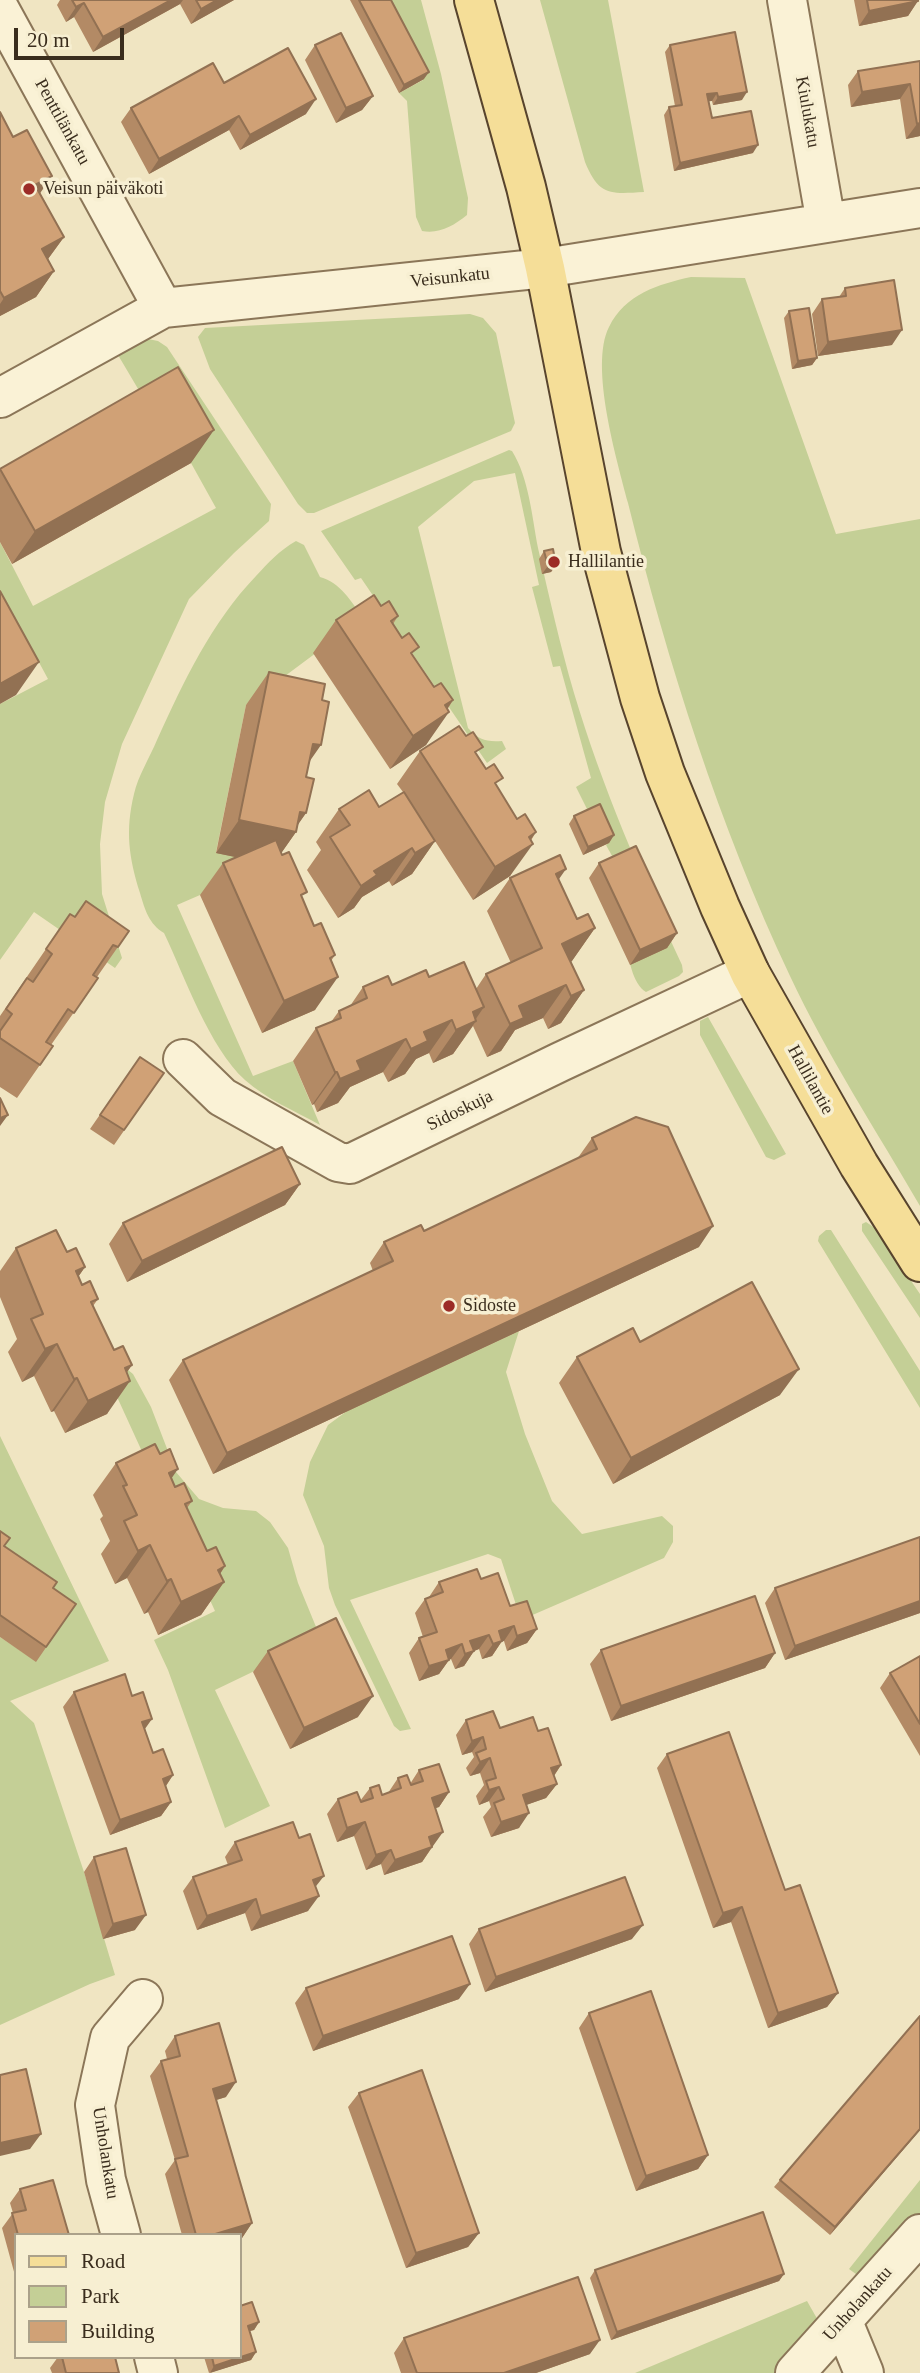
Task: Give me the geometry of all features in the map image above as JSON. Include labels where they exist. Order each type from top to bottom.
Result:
[{"type":"main road","name":"Hallilantie","points":[[474,0],[526,187],[545,268],[601,552],[640,698],[690,835],[750,973],[859,1165],[920,1262]]},
{"type":"street","name":"Kiulukatu","points":[[787,0],[826,223]]},
{"type":"street","name":"Penttilänkatu","points":[[0,10],[163,308]]},
{"type":"street","name":"Veisunkatu","points":[[0,398],[163,308],[545,268],[920,208]]},
{"type":"street","name":"Sidoskuja","points":[[183,1059],[222,1097],[338,1162],[350,1164],[750,973]]},
{"type":"street","name":"Unholankatu","points":[[120,2233],[106,2180],[95,2105],[110,2038],[143,1999]]},
{"type":"street","name":"Unholankatu","points":[[795,2373],[920,2234]]},
{"type":"street","points":[[843,2322],[864,2373]]},
{"type":"green space","points":[[381,0],[421,0],[441,74],[468,198],[467,215],[440,230],[422,231],[416,217],[407,101],[399,93],[423,80]]},
{"type":"green space","points":[[540,0],[608,0],[644,192],[622,193],[607,190],[595,181],[590,173]]},
{"type":"green space","points":[[691,277],[745,278],[836,534],[920,519],[920,1206],[804,1005],[740,861],[678,684],[618,463],[603,388],[604,344],[609,327],[624,306],[644,292]]},
{"type":"green space","points":[[470,314],[483,318],[496,333],[515,423],[511,431],[314,513],[307,513],[298,504],[210,369],[198,337],[205,328]]},
{"type":"green space","points":[[148,339],[167,347],[271,504],[269,521],[189,599],[122,744],[105,802],[100,844],[102,894],[122,958],[115,968],[34,912],[0,960],[0,704],[48,679],[0,590],[0,542],[33,606],[216,508],[156,400],[147,404],[118,355]]},
{"type":"green space","points":[[509,450],[518,462],[526,485],[555,620],[585,728],[623,831],[682,965],[683,972],[679,976],[646,992],[638,983],[632,969],[619,878],[615,862],[606,845],[609,842],[589,813],[576,787],[591,778],[560,666],[553,667],[532,587],[539,585],[515,473],[474,481],[418,527],[468,728],[483,739],[502,741],[506,749],[487,763],[361,578],[355,580],[321,531]]},
{"type":"green space","points":[[296,541],[304,545],[320,577],[340,588],[363,618],[246,705],[216,852],[258,862],[253,872],[177,905],[253,1076],[293,1061],[320,1125],[253,1087],[220,1049],[199,1011],[164,933],[151,921],[146,911],[129,844],[131,807],[138,780],[200,654],[240,594],[274,557]]},
{"type":"green space","points":[[708,1017],[786,1154],[774,1160],[766,1157],[700,1035],[700,1021]]},
{"type":"green space","points":[[866,1222],[875,1228],[920,1294],[920,1318],[862,1231],[862,1224]]},
{"type":"green space","points":[[826,1230],[831,1230],[920,1371],[920,1408],[818,1241],[819,1236]]},
{"type":"green space","points":[[519,1331],[506,1372],[525,1434],[552,1501],[582,1534],[662,1516],[673,1526],[673,1542],[664,1558],[521,1620],[501,1559],[488,1554],[350,1600],[411,1729],[400,1731],[394,1726],[329,1588],[324,1546],[303,1495],[310,1462],[328,1425],[347,1411]]},
{"type":"green space","points":[[91,1340],[133,1374],[151,1407],[176,1472],[199,1499],[223,1508],[256,1511],[270,1522],[288,1548],[298,1583],[321,1639],[215,1690],[270,1806],[225,1828],[168,1670],[154,1640],[215,1611]]},
{"type":"green space","points":[[0,1436],[109,1661],[10,1701],[34,1723],[115,1975],[0,2025],[0,1637],[36,1661],[0,1543]]},
{"type":"green space","points":[[920,2180],[920,2216],[860,2277],[849,2269]]},
{"type":"green space","points":[[807,2301],[819,2322],[776,2373],[635,2373]]},
{"type":"building","points":[[72,0],[171,0],[103,37],[84,3],[76,7]]},
{"type":"building","points":[[196,0],[217,0],[201,9]]},
{"type":"building","points":[[359,0],[391,0],[429,72],[404,85]]},
{"type":"building","points":[[867,0],[918,0],[918,1],[869,11]]},
{"type":"building","points":[[735,32],[747,92],[718,97],[717,93],[707,94],[712,118],[751,111],[758,145],[680,163],[669,107],[682,105],[670,45]]},
{"type":"building","points":[[341,33],[373,96],[346,108],[315,45]]},
{"type":"building","points":[[288,48],[316,99],[250,135],[239,116],[159,159],[131,108],[213,63],[224,83]]},
{"type":"building","points":[[920,61],[920,123],[917,124],[910,84],[862,92],[858,71]]},
{"type":"building","points":[[0,112],[13,137],[27,130],[52,176],[35,185],[64,237],[42,249],[54,271],[4,298],[0,291]]},
{"type":"building","points":[[894,280],[902,330],[828,342],[822,299],[846,296],[845,288]]},
{"type":"building","points":[[809,308],[817,358],[798,361],[789,311]]},
{"type":"building","points":[[178,367],[214,430],[35,531],[0,469]]},
{"type":"building","points":[[553,549],[556,565],[548,566],[544,551]]},
{"type":"building","points":[[0,591],[39,662],[0,684]]},
{"type":"building","points":[[374,595],[381,606],[389,601],[398,616],[391,621],[402,638],[409,633],[419,647],[411,653],[434,687],[441,683],[453,700],[445,705],[449,712],[413,736],[336,620]]},
{"type":"building","points":[[269,672],[325,684],[322,700],[329,702],[321,745],[313,744],[306,777],[314,779],[306,813],[300,812],[296,832],[239,820]]},
{"type":"building","points":[[459,726],[466,736],[473,732],[483,747],[475,752],[486,769],[494,764],[503,778],[495,783],[517,819],[525,814],[536,832],[529,837],[533,844],[495,867],[420,751]]},
{"type":"building","points":[[369,790],[379,807],[404,792],[435,841],[415,853],[412,848],[374,871],[377,875],[361,886],[330,837],[350,825],[339,809]]},
{"type":"building","points":[[600,804],[614,835],[588,847],[574,816]]},
{"type":"building","points":[[276,840],[282,855],[289,852],[307,892],[301,895],[314,926],[321,923],[335,955],[330,958],[338,977],[284,1001],[223,863]]},
{"type":"building","points":[[636,846],[677,933],[640,950],[599,863]]},
{"type":"building","points":[[560,855],[566,869],[556,874],[577,919],[588,914],[595,928],[562,944],[584,990],[571,996],[566,985],[519,1006],[524,1018],[510,1024],[486,974],[542,948],[510,878]]},
{"type":"building","points":[[86,901],[129,931],[118,947],[113,945],[93,975],[98,978],[74,1013],[68,1009],[46,1042],[53,1046],[40,1065],[0,1038],[0,1031],[12,1014],[6,1009],[27,978],[33,982],[52,954],[46,949],[70,914],[75,917]]},
{"type":"building","points":[[464,962],[484,1007],[473,1012],[476,1021],[456,1030],[452,1020],[424,1032],[428,1041],[411,1049],[406,1039],[357,1061],[361,1070],[340,1079],[316,1028],[341,1018],[339,1011],[367,998],[363,987],[388,976],[392,985],[426,970],[429,977]]},
{"type":"building","points":[[140,1057],[164,1073],[124,1130],[100,1115]]},
{"type":"building","points":[[0,1098],[8,1115],[0,1118]]},
{"type":"building","name":"Sidoste","points":[[636,1117],[668,1127],[713,1226],[227,1453],[183,1360],[393,1261],[384,1242],[421,1225],[424,1231],[597,1149],[592,1138]]},
{"type":"building","points":[[282,1147],[300,1184],[142,1261],[123,1223]]},
{"type":"building","points":[[56,1230],[67,1252],[76,1248],[85,1267],[76,1271],[82,1285],[90,1281],[98,1299],[91,1302],[114,1350],[123,1346],[132,1365],[125,1368],[130,1381],[88,1401],[57,1344],[45,1349],[31,1319],[43,1314],[16,1248]]},
{"type":"building","points":[[752,1282],[799,1369],[631,1458],[577,1357],[633,1328],[640,1342]]},
{"type":"building","points":[[155,1444],[160,1454],[170,1449],[178,1469],[169,1473],[175,1487],[184,1483],[192,1501],[185,1504],[207,1551],[216,1547],[225,1566],[218,1570],[224,1582],[181,1602],[171,1579],[167,1581],[150,1545],[138,1551],[124,1521],[137,1515],[123,1486],[127,1485],[116,1463]]},
{"type":"building","points":[[0,1531],[10,1538],[4,1546],[57,1582],[53,1588],[76,1604],[46,1647],[0,1615]]},
{"type":"building","points":[[920,1537],[920,1601],[795,1646],[775,1588]]},
{"type":"building","points":[[477,1569],[481,1579],[498,1573],[510,1606],[527,1601],[537,1629],[517,1636],[514,1626],[499,1631],[502,1641],[493,1644],[489,1635],[470,1641],[474,1651],[465,1654],[462,1644],[446,1650],[449,1660],[429,1666],[419,1638],[437,1632],[425,1599],[443,1592],[439,1582]]},
{"type":"building","points":[[755,1596],[775,1653],[621,1706],[601,1650]]},
{"type":"building","points":[[336,1618],[373,1696],[304,1728],[268,1651]]},
{"type":"building","points":[[920,1656],[920,1724],[890,1673]]},
{"type":"building","points":[[125,1674],[132,1696],[143,1692],[152,1719],[142,1722],[153,1753],[163,1749],[173,1775],[163,1779],[171,1802],[120,1820],[74,1692]]},
{"type":"building","points":[[493,1711],[500,1728],[533,1717],[538,1731],[548,1728],[561,1765],[551,1768],[557,1784],[523,1795],[529,1813],[501,1822],[494,1803],[504,1799],[499,1787],[489,1790],[486,1781],[496,1778],[490,1758],[480,1762],[476,1753],[486,1749],[483,1737],[472,1741],[466,1720]]},
{"type":"building","points":[[729,1732],[785,1890],[800,1885],[838,1993],[778,2013],[742,1907],[723,1913],[667,1754]]},
{"type":"building","points":[[439,1764],[449,1792],[432,1798],[443,1832],[429,1837],[432,1847],[395,1860],[391,1850],[376,1855],[365,1822],[347,1828],[338,1799],[357,1792],[361,1802],[373,1798],[370,1788],[379,1785],[382,1795],[401,1788],[398,1778],[407,1775],[411,1785],[423,1781],[419,1770]]},
{"type":"building","points":[[293,1822],[299,1838],[310,1834],[324,1876],[313,1880],[319,1896],[261,1916],[256,1899],[207,1916],[193,1877],[242,1860],[235,1842]]},
{"type":"building","points":[[126,1848],[146,1915],[113,1924],[94,1857]]},
{"type":"building","points":[[625,1877],[643,1925],[496,1977],[479,1929]]},
{"type":"building","points":[[452,1936],[470,1984],[323,2036],[306,1988]]},
{"type":"building","points":[[651,1991],[708,2155],[646,2176],[589,2013]]},
{"type":"building","points":[[920,2016],[920,2129],[835,2227],[780,2180]]},
{"type":"building","points":[[219,2023],[236,2082],[213,2089],[252,2223],[219,2233],[195,2233],[175,2159],[188,2156],[161,2061],[180,2056],[175,2036]]},
{"type":"building","points":[[26,2069],[41,2134],[0,2143],[0,2075]]},
{"type":"building","points":[[422,2070],[479,2233],[416,2253],[359,2093]]},
{"type":"building","points":[[53,2180],[68,2233],[17,2233],[12,2213],[26,2210],[20,2189]]},
{"type":"building","points":[[763,2212],[784,2274],[617,2332],[595,2270]]},
{"type":"building","points":[[578,2277],[600,2340],[504,2373],[417,2373],[404,2338]]},
{"type":"building","points":[[252,2302],[259,2322],[248,2326],[256,2352],[242,2357],[242,2305]]},
{"type":"building","points":[[62,2359],[116,2359],[119,2373],[66,2373]]},
{"type":"building","points":[[212,2359],[235,2359],[214,2366]]},
{"type":"place","name":"Veisun päiväkoti","points":[[29,189]]},
{"type":"place","name":"Hallilantie","points":[[554,562]]},
{"type":"place","name":"Sidoste","points":[[449,1306]]}]
